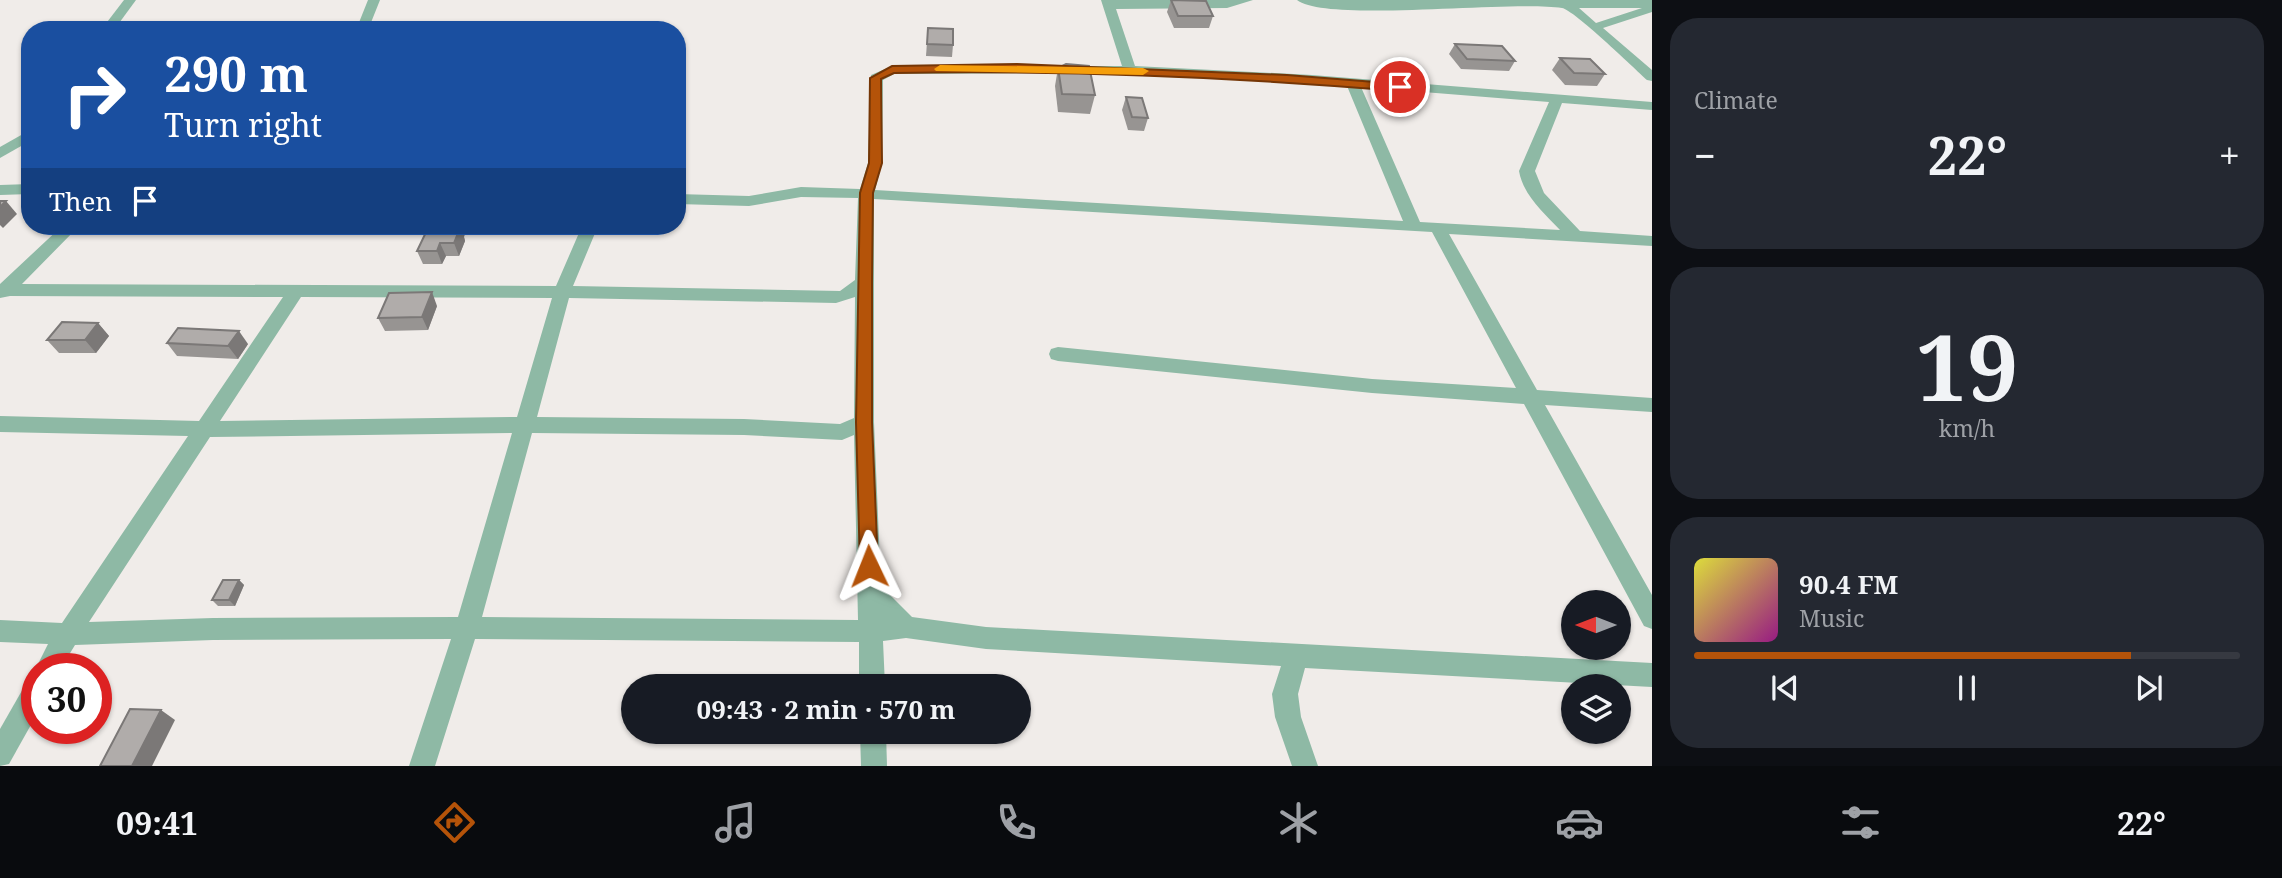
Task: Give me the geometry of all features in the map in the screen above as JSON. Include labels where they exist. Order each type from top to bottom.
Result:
[{"type":"street","points":[[114,21],[130,0]]},
{"type":"street","points":[[366,21],[374,0]]},
{"type":"street","points":[[1130,71],[1108,3],[1227,4],[1247,0]]},
{"type":"street","points":[[1303,0],[1342,5],[1438,4],[1496,0],[1652,6]]},
{"type":"street","points":[[1565,1],[1652,77]]},
{"type":"street","points":[[1595,27],[1652,6]]},
{"type":"street","points":[[872,674],[864,422],[864,283],[866,193],[875,163],[876,78],[892,69],[1130,71],[1353,83],[1652,106]]},
{"type":"street","points":[[1353,83],[1414,226]]},
{"type":"street","points":[[1557,99],[1550,122],[1527,168],[1528,179],[1535,192],[1576,237]]},
{"type":"street","points":[[0,154],[21,140]]},
{"type":"street","points":[[0,190],[21,189]]},
{"type":"street","points":[[686,199],[749,201],[800,192],[866,193],[1652,241]]},
{"type":"street","points":[[1438,228],[1652,618]]},
{"type":"street","points":[[2,292],[62,235]]},
{"type":"street","points":[[422,766],[467,628],[499,508],[527,425],[562,292],[586,235]]},
{"type":"street","points":[[2,292],[562,292],[836,297],[844,296],[864,283]]},
{"type":"street","points":[[57,653],[296,291]]},
{"type":"street","points":[[1058,354],[1372,386],[1652,405]]},
{"type":"street","points":[[842,432],[864,422]]},
{"type":"street","points":[[0,424],[206,429],[527,425],[744,427],[842,432],[865,445]]},
{"type":"street","points":[[870,591],[906,627]]},
{"type":"street","points":[[0,631],[68,634],[213,629],[467,628],[871,631],[906,627],[986,638],[1652,675]]},
{"type":"street","points":[[1297,654],[1285,694],[1288,717],[1305,766]]},
{"type":"street","points":[[0,755],[21,718]]},
{"type":"street","points":[[873,744],[874,766]]},
{"type":"building","points":[[1171,0],[1206,1],[1213,16],[1178,16]]},
{"type":"building","points":[[928,28],[953,29],[953,45],[927,44]]},
{"type":"building","points":[[1455,44],[1502,46],[1515,61],[1467,59]]},
{"type":"building","points":[[1560,58],[1590,59],[1605,74],[1574,73]]},
{"type":"building","points":[[1066,64],[1089,66],[1095,95],[1062,94],[1058,68]]},
{"type":"building","points":[[1126,97],[1142,98],[1148,118],[1132,117]]},
{"type":"building","points":[[425,235],[457,235],[454,243],[440,243],[437,251],[417,251]]},
{"type":"building","points":[[432,292],[422,317],[378,318],[389,293]]},
{"type":"building","points":[[62,322],[98,323],[85,340],[47,340]]},
{"type":"building","points":[[178,328],[239,331],[228,346],[167,343]]},
{"type":"building","points":[[223,580],[239,580],[229,600],[212,600]]},
{"type":"building","points":[[130,709],[161,710],[132,766],[100,766]]},
{"type":"slow traffic","points":[[940,69],[1143,71]]},
{"type":"route","points":[[869,566],[864,422],[866,193],[875,163],[876,78],[880,74],[892,69],[1017,68],[1312,79],[1400,87]]}]
